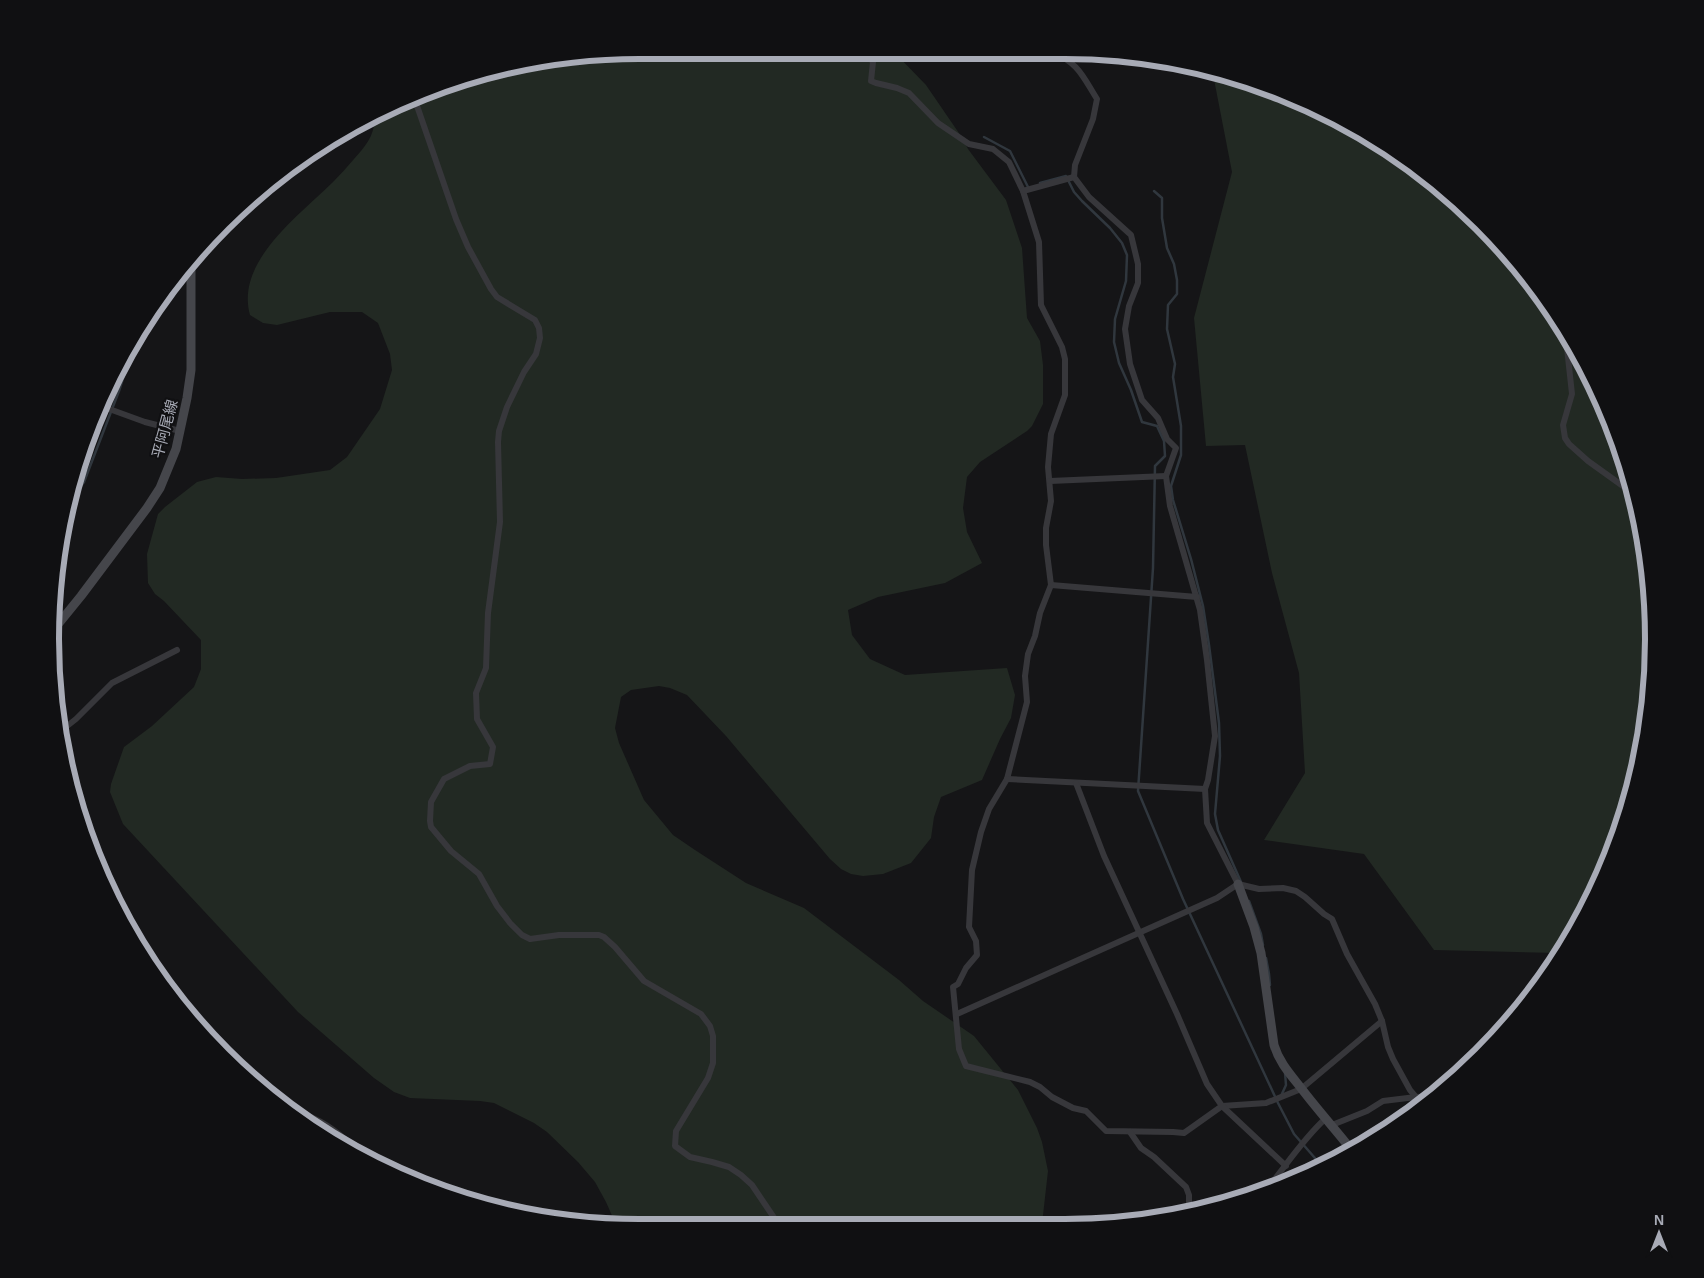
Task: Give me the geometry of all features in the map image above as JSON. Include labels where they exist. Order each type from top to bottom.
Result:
[{"type":"main road","name":"平阿尾線","points":[[59,622],[148,508],[168,471],[176,449],[188,398],[191,370],[191,271]]},
{"type":"main road","points":[[1238,884],[1254,927],[1261,953],[1276,1051],[1287,1072],[1348,1146]]},
{"type":"street","points":[[871,59],[873,62],[872,81],[910,94],[938,123],[969,144],[993,149],[1009,162],[1022,191],[1040,242],[1041,306],[1062,347],[1065,359],[1065,395],[1051,434],[1048,467],[1052,501],[1046,528],[1046,545],[1051,585],[1040,613],[1036,636],[1028,654],[1025,676],[1028,702],[1007,779],[989,809],[981,832],[972,870],[969,926],[976,941],[977,955],[966,968],[958,984],[953,987],[959,1049],[966,1066],[1030,1082],[1059,1101],[1073,1108],[1086,1111],[1106,1131],[1184,1133],[1222,1106],[1266,1103],[1301,1089],[1382,1021]]},
{"type":"street","points":[[1068,59],[1076,66],[1097,99],[1093,119],[1075,165],[1074,177],[1089,197],[1131,235],[1138,264],[1138,283],[1129,306],[1126,329],[1130,364],[1142,400],[1158,418],[1167,439],[1176,448],[1166,476],[1170,506],[1197,597],[1207,660],[1215,736],[1208,780],[1204,789],[1208,823],[1212,836],[1238,884],[1258,889],[1283,888],[1296,891],[1305,896],[1332,919],[1347,954],[1369,992],[1382,1021],[1388,1047],[1410,1090],[1416,1097]]},
{"type":"street","points":[[417,103],[456,219],[468,247],[497,297],[535,320],[539,328],[540,338],[536,354],[524,372],[507,407],[499,431],[500,522],[488,613],[486,668],[476,693],[477,719],[493,747],[490,764],[470,766],[444,779],[430,802],[431,828],[451,851],[479,874],[497,906],[522,935],[530,939],[559,935],[598,935],[604,937],[644,981],[700,1014],[710,1026],[713,1036],[713,1063],[708,1078],[676,1131],[675,1146],[690,1157],[728,1167],[741,1174],[752,1185],[775,1219]]},
{"type":"street","points":[[1022,191],[1074,177]]},
{"type":"street","points":[[1567,347],[1572,394],[1563,425],[1566,438],[1569,444],[1588,461],[1624,487]]},
{"type":"street","points":[[107,408],[145,422],[180,431]]},
{"type":"street","points":[[1050,481],[1166,476]]},
{"type":"street","points":[[1051,585],[1197,597]]},
{"type":"street","points":[[66,727],[112,683],[177,650]]},
{"type":"street","points":[[1007,779],[1204,789]]},
{"type":"street","points":[[1076,783],[1104,856],[1178,1014],[1206,1084],[1222,1106],[1286,1166]]},
{"type":"street","points":[[957,1014],[1217,898],[1238,884]]},
{"type":"street","points":[[1332,1126],[1367,1111],[1383,1101],[1421,1097]]},
{"type":"street","points":[[1275,1180],[1297,1149],[1325,1119]]},
{"type":"street","points":[[316,1120],[340,1136]]},
{"type":"street","points":[[1130,1132],[1141,1148],[1154,1156],[1186,1187],[1189,1195],[1188,1205]]},
{"type":"shaded area","points":[[639,59],[901,59],[926,85],[968,149],[1006,200],[1022,248],[1027,318],[1040,341],[1043,365],[1043,404],[1032,426],[1027,431],[980,462],[967,477],[963,508],[967,532],[982,563],[945,583],[878,597],[848,610],[852,635],[870,659],[905,675],[1007,668],[1015,695],[1011,718],[982,780],[941,797],[934,817],[931,838],[911,863],[883,874],[863,876],[851,874],[841,869],[830,859],[726,736],[687,695],[659,686],[631,690],[621,697],[615,728],[619,743],[644,800],[673,835],[746,883],[804,908],[899,980],[923,1001],[974,1036],[1018,1090],[1037,1128],[1048,1171],[1043,1219],[613,1218],[595,1182],[578,1162],[547,1132],[534,1123],[494,1103],[410,1098],[394,1092],[374,1078],[298,1012],[123,824],[110,792],[124,747],[152,726],[194,687],[201,669],[201,640],[155,594],[148,583],[147,554],[158,514],[197,482],[216,477],[242,479],[276,478],[330,470],[347,457],[380,409],[392,370],[390,354],[378,323],[362,312],[330,312],[277,325],[263,323],[250,315],[248,295],[252,276],[261,258],[288,224],[333,182],[362,150],[369,140],[374,123],[382,119],[452,90],[526,70],[563,64]]},
{"type":"shaded area","points":[[1214,79],[1287,103],[1355,136],[1387,157],[1448,203],[1501,256],[1525,286],[1568,349],[1601,417],[1614,452],[1634,526],[1644,601],[1644,677],[1634,752],[1614,826],[1585,896],[1568,929],[1552,953],[1434,950],[1364,854],[1264,840],[1305,773],[1299,673],[1272,573],[1245,445],[1206,446],[1194,318],[1232,172]]},
{"type":"waterway","points":[[984,137],[1010,151],[1028,187]]},
{"type":"waterway","points":[[1040,183],[1066,176],[1074,192],[1110,228],[1122,243],[1127,255],[1126,281],[1115,319],[1114,342],[1119,363],[1142,422],[1157,426],[1164,441],[1165,456],[1155,466],[1153,568],[1138,791],[1183,899],[1278,1103],[1294,1134],[1318,1161]]},
{"type":"waterway","points":[[1154,191],[1162,198],[1162,218],[1167,248],[1174,264],[1177,280],[1177,294],[1168,305],[1167,329],[1175,364],[1173,377],[1181,426],[1181,455],[1171,486],[1173,500],[1203,606],[1209,645],[1219,723],[1220,756],[1215,814],[1218,830],[1241,882]]},
{"type":"waterway","points":[[79,489],[84,482],[126,368]]},
{"type":"waterway","points":[[1249,901],[1263,945]]},
{"type":"waterway","points":[[1266,958],[1270,985]]},
{"type":"waterway","points":[[1281,1096],[1286,1085],[1285,1073]]}]
